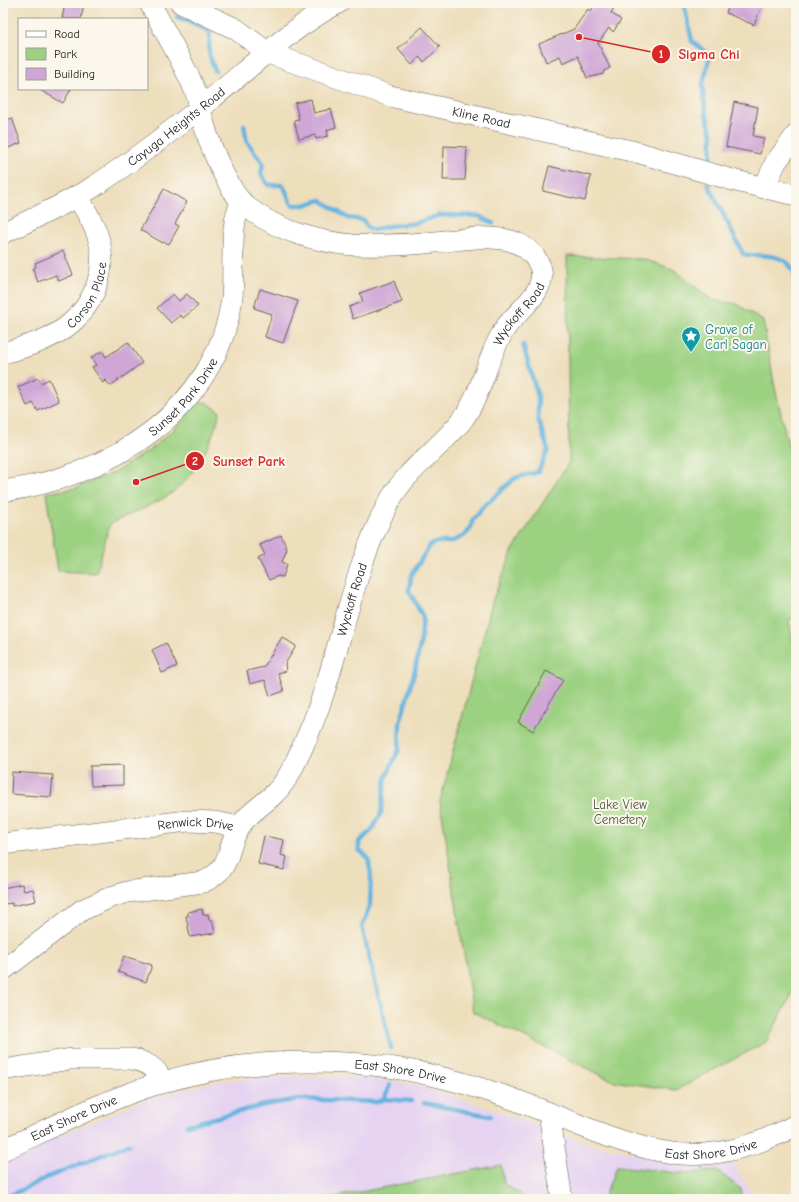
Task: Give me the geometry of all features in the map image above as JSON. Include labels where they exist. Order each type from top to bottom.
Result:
[{"type":"street","name":"Wyckoff Road","points":[[150,3],[194,89],[204,127],[228,182],[242,202],[262,218],[288,230],[320,239],[349,244],[401,245],[483,238],[510,240],[520,244],[530,252],[540,266],[542,278],[533,297],[510,322],[500,336],[466,415],[450,434],[409,474],[388,503],[369,547],[304,746],[289,774],[278,790],[248,816],[239,827]]},
{"type":"street","name":"Kline Road","points":[[181,3],[236,29],[268,53],[390,96],[632,151],[764,188],[796,195]]},
{"type":"street","name":"Cayuga Heights Road","points":[[3,234],[77,196],[134,159],[200,108],[311,18],[338,3]]},
{"type":"street","points":[[764,188],[776,162],[796,135]]},
{"type":"street","name":"Corson Place","points":[[3,353],[56,334],[70,325],[81,313],[98,282],[102,257],[97,234],[77,196]]},
{"type":"street","name":"Sunset Park Drive","points":[[3,491],[21,489],[67,477],[113,458],[146,437],[176,410],[193,391],[218,350],[228,318],[232,295],[235,217],[242,202]]},
{"type":"street","name":"Renwick Drive","points":[[3,844],[187,821],[215,822],[239,827],[227,861],[222,870],[213,878],[194,885],[128,892],[95,904],[82,910],[3,970]]},
{"type":"street","points":[[3,1070],[71,1059],[132,1059],[145,1063],[157,1070],[163,1082]]},
{"type":"street","name":"East Shore Drive","points":[[3,1150],[121,1097],[163,1082],[204,1071],[285,1062],[346,1063],[400,1069],[460,1081],[626,1142],[660,1152],[711,1154],[746,1147],[779,1134],[796,1125]]},
{"type":"street","points":[[549,1113],[562,1199]]},
{"type":"shaded area","points":[[281,1077],[362,1077],[416,1085],[485,1107],[589,1144],[678,1162],[730,1160],[756,1199],[3,1199],[3,1163],[59,1136],[148,1099],[215,1082]]},
{"type":"green space","name":"Lake View Cemetery","points":[[567,256],[643,259],[673,269],[712,300],[737,304],[763,321],[775,388],[796,479],[796,618],[789,620],[793,642],[796,642],[796,989],[766,1042],[676,1090],[613,1081],[473,1012],[440,801],[493,599],[513,550],[569,462]]},
{"type":"green space","points":[[197,401],[208,403],[220,412],[213,434],[203,456],[190,475],[182,484],[167,496],[110,524],[96,573],[58,571],[46,493],[76,488],[115,472],[151,449],[184,420]]},
{"type":"green space","points":[[501,1165],[504,1184],[519,1193],[525,1199],[324,1199]]},
{"type":"green space","points":[[617,1166],[678,1173],[717,1171],[741,1189],[743,1199],[603,1199]]},
{"type":"building","points":[[65,3],[84,3],[81,18],[62,18]]},
{"type":"building","points":[[596,3],[617,3],[611,13],[621,20],[613,32],[609,28],[598,43],[610,68],[604,71],[603,74],[587,78],[578,56],[563,63],[560,56],[546,62],[539,44],[574,29],[588,9],[591,11]]},
{"type":"building","points":[[730,3],[763,3],[754,25],[726,13]]},
{"type":"building","points":[[422,27],[440,47],[424,62],[419,57],[412,65],[398,49]]},
{"type":"building","points":[[40,90],[70,90],[63,103]]},
{"type":"building","points":[[311,99],[314,113],[331,109],[336,127],[327,130],[328,136],[316,139],[315,135],[299,139],[294,120],[299,119],[295,103]]},
{"type":"building","points":[[734,102],[758,107],[753,136],[764,138],[760,154],[726,147]]},
{"type":"building","points":[[12,118],[21,143],[3,150],[3,122]]},
{"type":"building","points":[[444,146],[467,147],[465,180],[443,180]]},
{"type":"building","points":[[549,166],[591,176],[585,201],[543,191]]},
{"type":"building","points":[[164,189],[187,202],[175,224],[179,226],[169,244],[163,243],[140,230]]},
{"type":"building","points":[[63,251],[73,275],[59,281],[56,275],[38,282],[33,269],[36,267],[35,263]]},
{"type":"building","points":[[394,281],[402,302],[353,319],[349,307],[363,302],[360,293]]},
{"type":"building","points":[[260,289],[298,301],[283,343],[265,337],[272,314],[254,308]]},
{"type":"building","points":[[173,294],[179,301],[187,294],[198,306],[183,318],[180,315],[171,323],[157,308]]},
{"type":"building","points":[[128,342],[142,363],[110,386],[106,380],[103,383],[92,367],[96,365],[91,358],[102,351],[106,357]]},
{"type":"building","points":[[38,378],[41,383],[49,379],[59,401],[38,411],[33,403],[27,406],[18,387]]},
{"type":"building","points":[[281,535],[287,549],[282,562],[287,564],[283,577],[278,576],[269,580],[258,559],[265,555],[260,545]]},
{"type":"building","points":[[282,637],[296,646],[285,664],[286,671],[278,673],[284,691],[270,696],[265,680],[250,684],[247,671],[264,667]]},
{"type":"building","points":[[166,643],[177,666],[162,673],[152,650]]},
{"type":"building","points":[[546,671],[563,680],[533,731],[518,722]]},
{"type":"building","points":[[123,765],[123,785],[91,786],[90,766]]},
{"type":"building","points":[[12,772],[53,775],[51,797],[11,794]]},
{"type":"building","points":[[264,836],[284,840],[281,855],[287,857],[284,870],[258,864]]},
{"type":"building","points":[[22,884],[24,891],[33,889],[36,901],[12,906],[12,903],[5,904],[3,888]]},
{"type":"building","points":[[202,909],[203,915],[208,914],[209,920],[212,920],[215,933],[190,937],[186,916],[188,916],[188,912]]},
{"type":"building","points":[[124,956],[152,965],[146,982],[118,972]]},
{"type":"waterway","points":[[681,3],[685,9],[692,41],[708,54],[709,59],[703,83],[703,92],[706,113],[712,135],[711,164]]},
{"type":"waterway","points":[[177,17],[189,21],[210,32],[209,54],[215,71]]},
{"type":"waterway","points":[[244,125],[247,142],[263,163],[261,174],[268,185],[282,185],[293,205],[304,205],[321,200],[348,218],[363,220],[367,227],[373,230],[389,226],[416,223],[440,215],[479,216],[493,223]]},
{"type":"waterway","points":[[708,184],[743,254],[773,257],[785,261],[792,269],[795,275],[796,283]]},
{"type":"waterway","points":[[391,1048],[362,927],[370,904],[371,875],[368,858],[359,850],[359,842],[372,830],[381,813],[386,778],[399,749],[400,723],[415,670],[421,640],[423,617],[409,591],[411,576],[430,545],[437,542],[451,542],[464,536],[471,528],[472,521],[482,508],[515,478],[538,472],[548,450],[538,419],[538,397],[523,345]]},
{"type":"waterway","points":[[187,1125],[265,1105],[299,1099],[378,1102],[384,1099],[390,1084]]},
{"type":"waterway","points":[[384,1099],[411,1101]]},
{"type":"waterway","points":[[424,1103],[490,1116]]},
{"type":"waterway","points":[[3,1199],[48,1177],[129,1144]]},
{"type":"place","name":"Sigma Chi","points":[[579,37]]},
{"type":"place","name":"Grave of Carl Sagan","points":[[691,353]]},
{"type":"place","name":"Sunset Park","points":[[136,482]]}]
